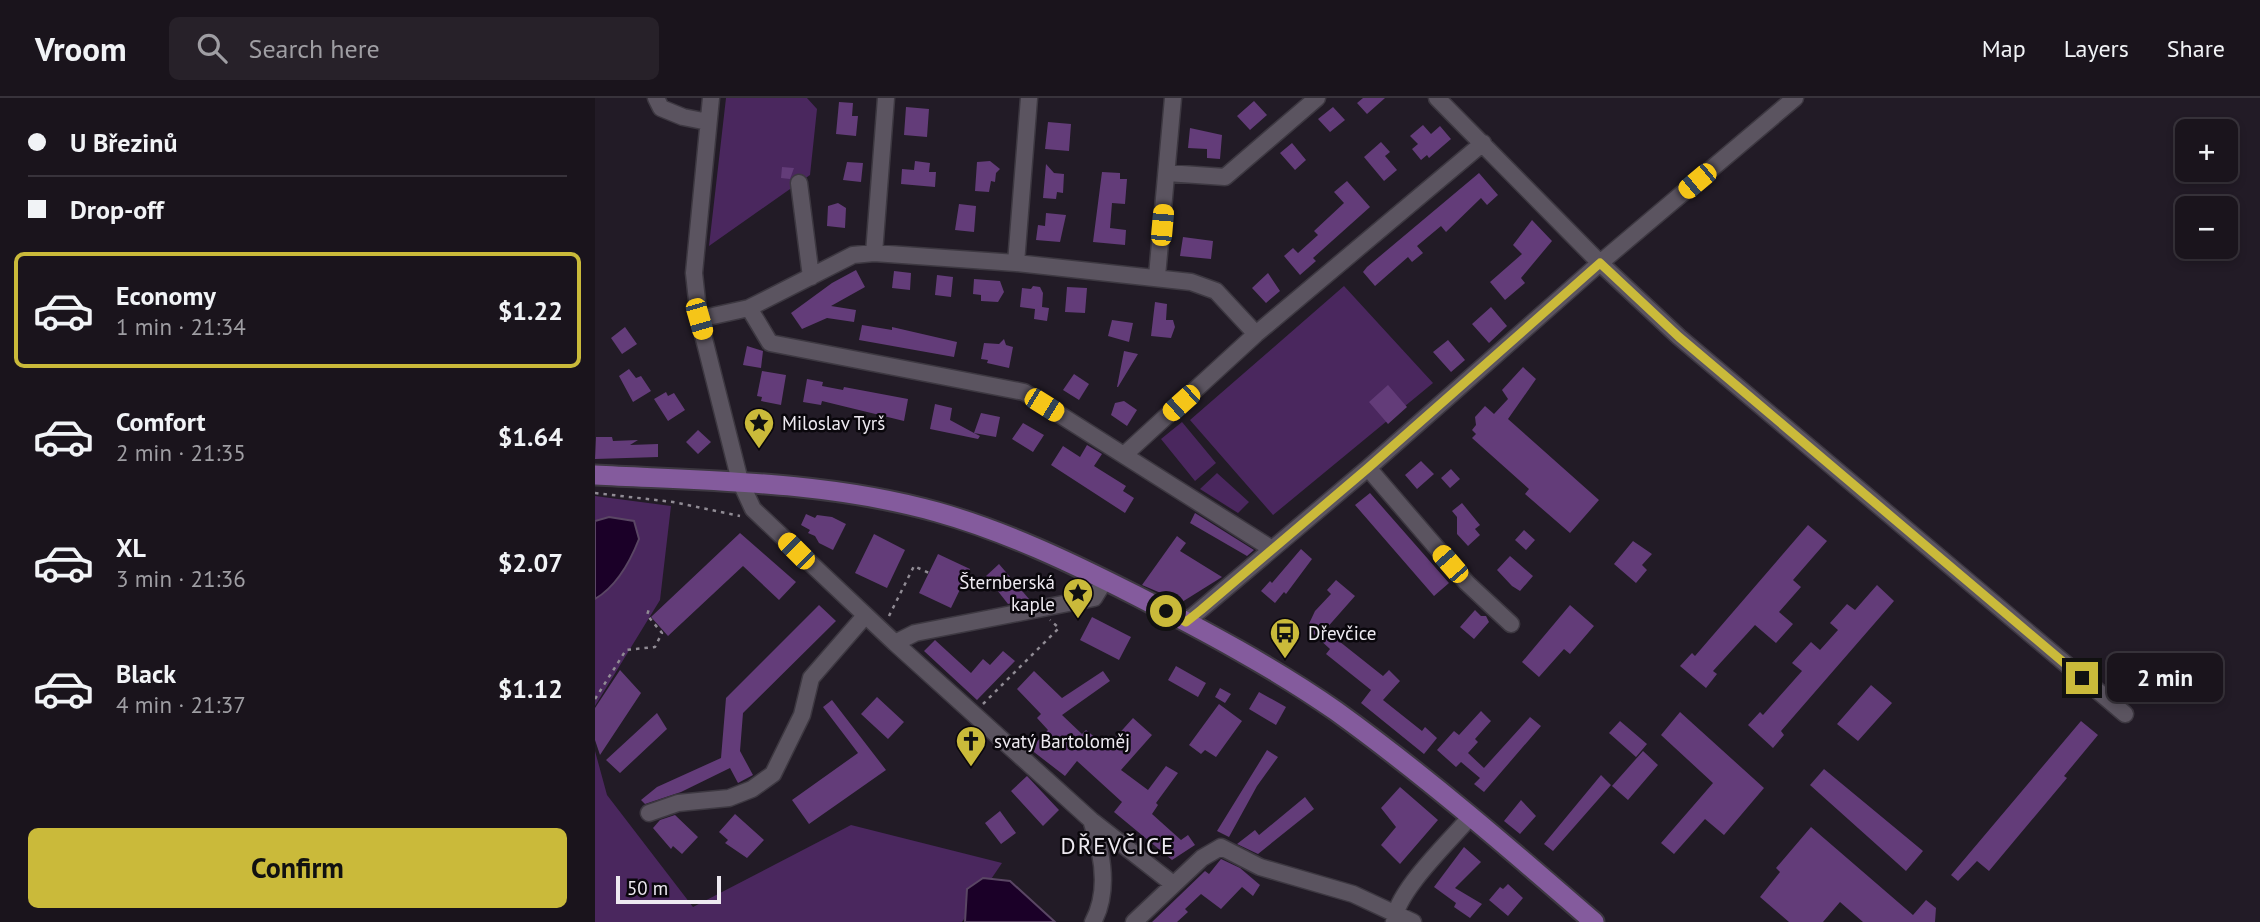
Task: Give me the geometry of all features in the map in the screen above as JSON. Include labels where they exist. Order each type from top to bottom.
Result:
[{"type":"main road","points":[[595,475],[740,481],[854,495],[937,512],[1025,544],[1105,580],[1186,622],[1335,711],[1471,816],[1594,922]]},
{"type":"street","points":[[656,98],[661,108],[708,122]]},
{"type":"street","points":[[711,98],[695,239],[694,273],[699,319],[749,513],[1091,820],[1173,884]]},
{"type":"street","points":[[874,253],[886,98]]},
{"type":"street","points":[[1016,263],[1029,98]]},
{"type":"street","points":[[1157,276],[1173,98]]},
{"type":"street","points":[[1167,173],[1226,177],[1317,98]]},
{"type":"street","points":[[1437,98],[1600,263],[1679,337],[2125,714]]},
{"type":"street","points":[[1186,622],[1368,468],[1600,263],[1795,98]]},
{"type":"street","points":[[1123,455],[1256,334],[1483,143]]},
{"type":"street","points":[[799,183],[811,277]]},
{"type":"street","points":[[699,319],[749,307],[853,255],[874,253],[1016,263],[1157,276],[1191,282],[1216,291],[1256,334]]},
{"type":"street","points":[[749,307],[770,343],[1024,392],[1272,549]]},
{"type":"street","points":[[1368,468],[1467,583],[1511,624]]},
{"type":"street","points":[[895,643],[915,633],[1094,598],[1105,580]]},
{"type":"street","points":[[649,813],[678,803],[729,798],[752,789],[773,774],[803,716],[811,678],[864,617]]},
{"type":"street","points":[[1394,918],[1411,887],[1471,816]]},
{"type":"street","points":[[1091,820],[1102,859],[1102,889],[1093,922]]},
{"type":"street","points":[[1133,922],[1202,858],[1221,847],[1260,867],[1353,894],[1394,918],[1413,922]]},
{"type":"path","points":[[595,493],[749,513]]},
{"type":"path","points":[[886,622],[914,566],[929,573]]},
{"type":"path","points":[[595,699],[626,650],[655,647],[662,633],[647,615],[649,609]]},
{"type":"path","points":[[973,714],[1059,628],[1038,610]]},
{"type":"shaded area","points":[[726,98],[807,98],[817,109],[810,175],[709,246]]},
{"type":"shaded area","points":[[1344,286],[1433,383],[1273,515],[1190,420]]},
{"type":"shaded area","points":[[1182,422],[1216,463],[1195,481],[1161,439]]},
{"type":"shaded area","points":[[1217,473],[1249,502],[1238,513],[1200,489]]},
{"type":"shaded area","points":[[595,496],[671,506],[660,600],[595,706]]},
{"type":"shaded area","points":[[609,517],[634,521],[639,539],[622,573],[595,599],[595,521]]},
{"type":"shaded area","points":[[595,751],[607,795],[693,907],[851,825],[1002,863],[962,922],[595,922]]},
{"type":"shaded area","points":[[983,878],[1010,881],[1055,922],[965,922],[967,889]]},
{"type":"building","points":[[1363,98],[1385,98],[1367,114],[1357,103]]},
{"type":"building","points":[[1254,101],[1267,115],[1250,130],[1237,116]]},
{"type":"building","points":[[839,102],[853,103],[852,116],[858,116],[856,136],[836,134]]},
{"type":"building","points":[[906,107],[929,109],[927,137],[904,135]]},
{"type":"building","points":[[1333,107],[1345,120],[1330,132],[1318,119]]},
{"type":"building","points":[[1048,122],[1071,124],[1069,151],[1045,149]]},
{"type":"building","points":[[1423,125],[1431,134],[1440,126],[1451,139],[1429,158],[1427,155],[1421,160],[1412,149],[1418,144],[1410,136]]},
{"type":"building","points":[[1190,128],[1222,135],[1220,159],[1207,158],[1207,149],[1188,148]]},
{"type":"building","points":[[1381,142],[1390,152],[1385,156],[1397,170],[1384,181],[1364,157]]},
{"type":"building","points":[[1292,143],[1306,160],[1295,170],[1280,153]]},
{"type":"building","points":[[915,161],[930,163],[929,172],[936,172],[935,187],[901,184],[902,169],[914,170]]},
{"type":"building","points":[[990,161],[1000,169],[996,173],[995,182],[991,181],[989,192],[975,191],[977,162]]},
{"type":"building","points":[[847,162],[863,163],[861,182],[843,180]]},
{"type":"building","points":[[1046,164],[1054,173],[1064,174],[1063,193],[1057,192],[1056,199],[1043,198]]},
{"type":"building","points":[[782,167],[794,168],[790,179],[781,178]]},
{"type":"building","points":[[1102,172],[1120,173],[1120,179],[1127,179],[1125,204],[1112,203],[1110,228],[1126,230],[1125,245],[1093,242]]},
{"type":"building","points":[[1479,173],[1498,195],[1487,205],[1481,198],[1446,232],[1441,226],[1417,246],[1423,253],[1412,262],[1408,257],[1375,286],[1363,272],[1367,267]]},
{"type":"building","points":[[1347,181],[1370,207],[1313,258],[1316,261],[1300,275],[1284,256],[1293,248],[1298,253],[1318,235],[1314,231],[1344,203],[1334,192]]},
{"type":"building","points":[[838,203],[846,208],[845,228],[827,226],[828,206]]},
{"type":"building","points":[[959,204],[976,206],[974,232],[955,230]]},
{"type":"building","points":[[1046,213],[1066,215],[1060,242],[1036,240],[1038,225],[1045,226]]},
{"type":"building","points":[[1532,220],[1552,241],[1521,278],[1525,283],[1505,300],[1490,282],[1522,254],[1513,245]]},
{"type":"building","points":[[1183,237],[1213,241],[1211,259],[1180,256]]},
{"type":"building","points":[[856,270],[865,287],[831,306],[856,310],[854,322],[827,318],[802,329],[791,313],[832,283]]},
{"type":"building","points":[[894,271],[911,273],[910,290],[892,288]]},
{"type":"building","points":[[1268,273],[1280,291],[1266,303],[1252,288]]},
{"type":"building","points":[[937,275],[953,277],[951,297],[935,295]]},
{"type":"building","points":[[974,279],[1000,281],[1004,292],[998,302],[981,301],[981,295],[973,294]]},
{"type":"building","points":[[1033,286],[1040,287],[1043,293],[1042,307],[1049,308],[1047,321],[1034,319],[1035,309],[1020,307],[1022,288],[1031,289]]},
{"type":"building","points":[[1067,287],[1087,288],[1085,313],[1065,312]]},
{"type":"building","points":[[1155,302],[1167,304],[1166,320],[1173,320],[1175,327],[1171,338],[1151,336]]},
{"type":"building","points":[[1491,307],[1507,326],[1489,343],[1472,324]]},
{"type":"building","points":[[1112,320],[1133,323],[1129,342],[1108,336]]},
{"type":"building","points":[[862,325],[892,330],[892,327],[957,342],[954,357],[859,340]]},
{"type":"building","points":[[625,327],[637,344],[622,354],[611,338]]},
{"type":"building","points":[[1004,339],[1006,345],[1013,347],[1009,368],[981,359],[984,343],[999,344]]},
{"type":"building","points":[[1448,340],[1465,360],[1451,372],[1433,352]]},
{"type":"building","points":[[747,346],[763,351],[761,368],[743,365]]},
{"type":"building","points":[[1124,351],[1138,354],[1117,387]]},
{"type":"building","points":[[1523,367],[1536,379],[1508,419],[1599,500],[1570,533],[1525,494],[1529,489],[1472,438],[1476,434],[1472,430],[1476,425],[1475,417],[1485,406],[1494,414],[1508,399],[1502,390]]},
{"type":"building","points":[[629,369],[636,378],[641,376],[651,391],[633,402],[619,376]]},
{"type":"building","points":[[762,371],[786,375],[781,405],[761,401],[762,397],[757,396]]},
{"type":"building","points":[[1074,374],[1089,384],[1079,400],[1063,390]]},
{"type":"building","points":[[807,379],[823,382],[822,386],[843,390],[844,387],[908,399],[904,421],[822,401],[821,405],[803,402]]},
{"type":"building","points":[[1388,385],[1407,407],[1388,424],[1369,402]]},
{"type":"building","points":[[666,392],[668,396],[674,393],[685,410],[668,421],[654,399]]},
{"type":"building","points":[[1124,401],[1137,410],[1127,426],[1111,415],[1115,403]]},
{"type":"building","points":[[935,404],[952,408],[950,420],[980,436],[978,439],[930,429]]},
{"type":"building","points":[[981,413],[1000,417],[996,437],[974,433]]},
{"type":"building","points":[[1023,423],[1044,435],[1033,452],[1012,439]]},
{"type":"building","points":[[698,430],[711,442],[698,454],[686,442]]},
{"type":"building","points":[[596,437],[612,437],[613,441],[638,440],[630,445],[658,444],[658,457],[595,459]]},
{"type":"building","points":[[1087,445],[1102,454],[1094,466],[1126,486],[1123,491],[1134,498],[1125,513],[1051,465],[1063,446],[1080,457]]},
{"type":"building","points":[[1421,461],[1434,474],[1417,489],[1405,475]]},
{"type":"building","points":[[1451,469],[1460,479],[1450,488],[1441,478]]},
{"type":"building","points":[[1370,493],[1449,583],[1434,596],[1355,505]]},
{"type":"building","points":[[1462,503],[1480,525],[1475,529],[1480,535],[1468,546],[1457,534],[1457,517],[1452,511]]},
{"type":"building","points":[[1195,513],[1254,550],[1247,556],[1190,523]]},
{"type":"building","points":[[806,514],[815,518],[817,515],[832,517],[846,524],[833,550],[819,543],[815,536],[808,533],[810,530],[801,525]]},
{"type":"building","points":[[1808,525],[1827,541],[1793,580],[1801,587],[1779,612],[1793,624],[1776,643],[1755,625],[1713,671],[1717,674],[1706,688],[1680,666],[1692,653],[1695,656]]},
{"type":"building","points":[[1524,530],[1535,540],[1526,550],[1515,540]]},
{"type":"building","points":[[740,533],[796,582],[779,600],[743,566],[668,636],[651,617]]},
{"type":"building","points":[[874,534],[905,550],[887,588],[855,573]]},
{"type":"building","points":[[1177,536],[1186,543],[1180,551],[1222,577],[1182,602],[1142,585]]},
{"type":"building","points":[[1633,541],[1652,554],[1642,565],[1647,570],[1636,583],[1614,564]]},
{"type":"building","points":[[1301,549],[1312,559],[1286,594],[1284,592],[1275,603],[1261,591],[1270,581],[1272,583]]},
{"type":"building","points":[[938,554],[970,569],[951,608],[919,593]]},
{"type":"building","points":[[1510,556],[1533,576],[1520,591],[1497,570]]},
{"type":"building","points":[[999,564],[1029,599],[1008,604],[986,576]]},
{"type":"building","points":[[1336,580],[1355,596],[1325,630],[1383,676],[1389,670],[1400,681],[1383,700],[1422,731],[1425,727],[1437,738],[1424,754],[1361,703],[1371,690],[1326,654],[1330,649],[1307,628],[1315,611],[1331,594],[1327,590]]},
{"type":"building","points":[[1877,585],[1894,601],[1781,731],[1784,735],[1773,748],[1748,725],[1760,712],[1763,715],[1802,671],[1792,663],[1811,642],[1820,650],[1838,630],[1830,623],[1847,604],[1855,610]]},
{"type":"building","points":[[819,605],[836,621],[743,713],[740,751],[753,775],[738,783],[730,768],[681,792],[645,804],[641,800],[657,787],[721,758],[726,698]]},
{"type":"building","points":[[1570,605],[1594,626],[1570,654],[1564,649],[1539,677],[1522,662]]},
{"type":"building","points":[[1475,610],[1481,616],[1486,616],[1489,622],[1474,639],[1460,627]]},
{"type":"building","points":[[1092,617],[1131,637],[1119,660],[1080,640]]},
{"type":"building","points":[[935,640],[971,673],[983,659],[990,665],[1003,651],[1015,661],[977,700],[924,651]]},
{"type":"building","points":[[1176,666],[1206,683],[1198,697],[1168,680]]},
{"type":"building","points":[[620,670],[641,693],[600,755],[595,740],[595,708]]},
{"type":"building","points":[[1034,671],[1062,698],[1103,671],[1110,681],[1062,715],[1082,734],[1086,730],[1107,747],[1133,718],[1152,735],[1121,770],[1148,790],[1166,766],[1178,773],[1156,803],[1158,805],[1152,814],[1181,840],[1188,835],[1195,845],[1172,860],[1114,812],[1122,802],[1077,761],[1065,776],[1030,749],[1048,730],[1037,718],[1041,714],[1017,689]]},
{"type":"building","points":[[1871,685],[1892,703],[1858,741],[1837,724]]},
{"type":"building","points":[[1220,688],[1231,694],[1225,703],[1215,697]]},
{"type":"building","points":[[1259,692],[1286,707],[1276,725],[1249,709]]},
{"type":"building","points":[[877,697],[904,722],[888,739],[861,714]]},
{"type":"building","points":[[832,700],[886,770],[809,824],[792,800],[858,753],[823,707]]},
{"type":"building","points":[[1219,704],[1242,721],[1216,757],[1205,750],[1201,754],[1189,745]]},
{"type":"building","points":[[1481,711],[1491,721],[1475,739],[1478,742],[1468,753],[1484,768],[1530,717],[1541,726],[1484,792],[1474,784],[1480,778],[1461,762],[1456,767],[1437,750],[1454,731],[1459,735]]},
{"type":"building","points":[[1680,712],[1764,788],[1724,835],[1705,819],[1674,854],[1661,843],[1713,783],[1661,735]]},
{"type":"building","points":[[657,713],[667,729],[620,773],[606,760]]},
{"type":"building","points":[[1620,721],[1647,744],[1636,757],[1609,733]]},
{"type":"building","points":[[2081,721],[2098,735],[2064,776],[2067,778],[1989,871],[1977,861],[1958,881],[1951,875]]},
{"type":"building","points":[[1267,750],[1278,757],[1257,786],[1229,837],[1217,831]]},
{"type":"building","points":[[1643,751],[1658,765],[1628,800],[1612,786]]},
{"type":"building","points":[[1824,769],[1923,851],[1906,871],[1810,785]]},
{"type":"building","points":[[1601,775],[1611,785],[1553,851],[1544,844]]},
{"type":"building","points":[[1027,776],[1059,810],[1043,826],[1011,791]]},
{"type":"building","points":[[1400,787],[1438,820],[1400,864],[1381,845],[1396,827],[1381,808]]},
{"type":"building","points":[[1305,797],[1314,809],[1258,854],[1237,844],[1255,830],[1259,835]]},
{"type":"building","points":[[1521,800],[1536,816],[1520,834],[1504,821]]},
{"type":"building","points":[[1000,811],[1016,833],[1001,844],[985,823]]},
{"type":"building","points":[[735,814],[764,840],[747,858],[725,843],[728,840],[719,832]]},
{"type":"building","points":[[675,815],[698,837],[682,854],[673,846],[671,849],[653,828],[660,820]]},
{"type":"building","points":[[1811,827],[1913,915],[1926,900],[1936,908],[1935,922],[1863,922],[1840,902],[1823,922],[1789,922],[1760,897],[1780,872],[1776,868]]},
{"type":"building","points":[[1464,847],[1481,862],[1455,888],[1482,904],[1470,918],[1454,907],[1456,903],[1434,887]]},
{"type":"building","points":[[1221,859],[1240,868],[1260,885],[1253,896],[1242,887],[1221,909],[1201,894],[1185,909],[1188,912],[1177,922],[1152,922],[1205,871],[1209,874]]},
{"type":"building","points":[[1508,884],[1523,898],[1508,916],[1489,900],[1500,887],[1503,889]]},
{"type":"place","name":"Miloslav Tyrš","points":[[759,450]]},
{"type":"place","name":"Šternberská kaple","points":[[1078,620]]},
{"type":"place","name":"Dřevčice","points":[[1285,660]]},
{"type":"place","name":"svatý Bartoloměj","points":[[971,768]]},
{"type":"district","name":"DŘEVČICE","points":[[1118,845]]},
{"type":"route","points":[[1166,611],[1186,622],[1201,610],[1368,468],[1600,263],[1679,337],[2082,678]]}]
